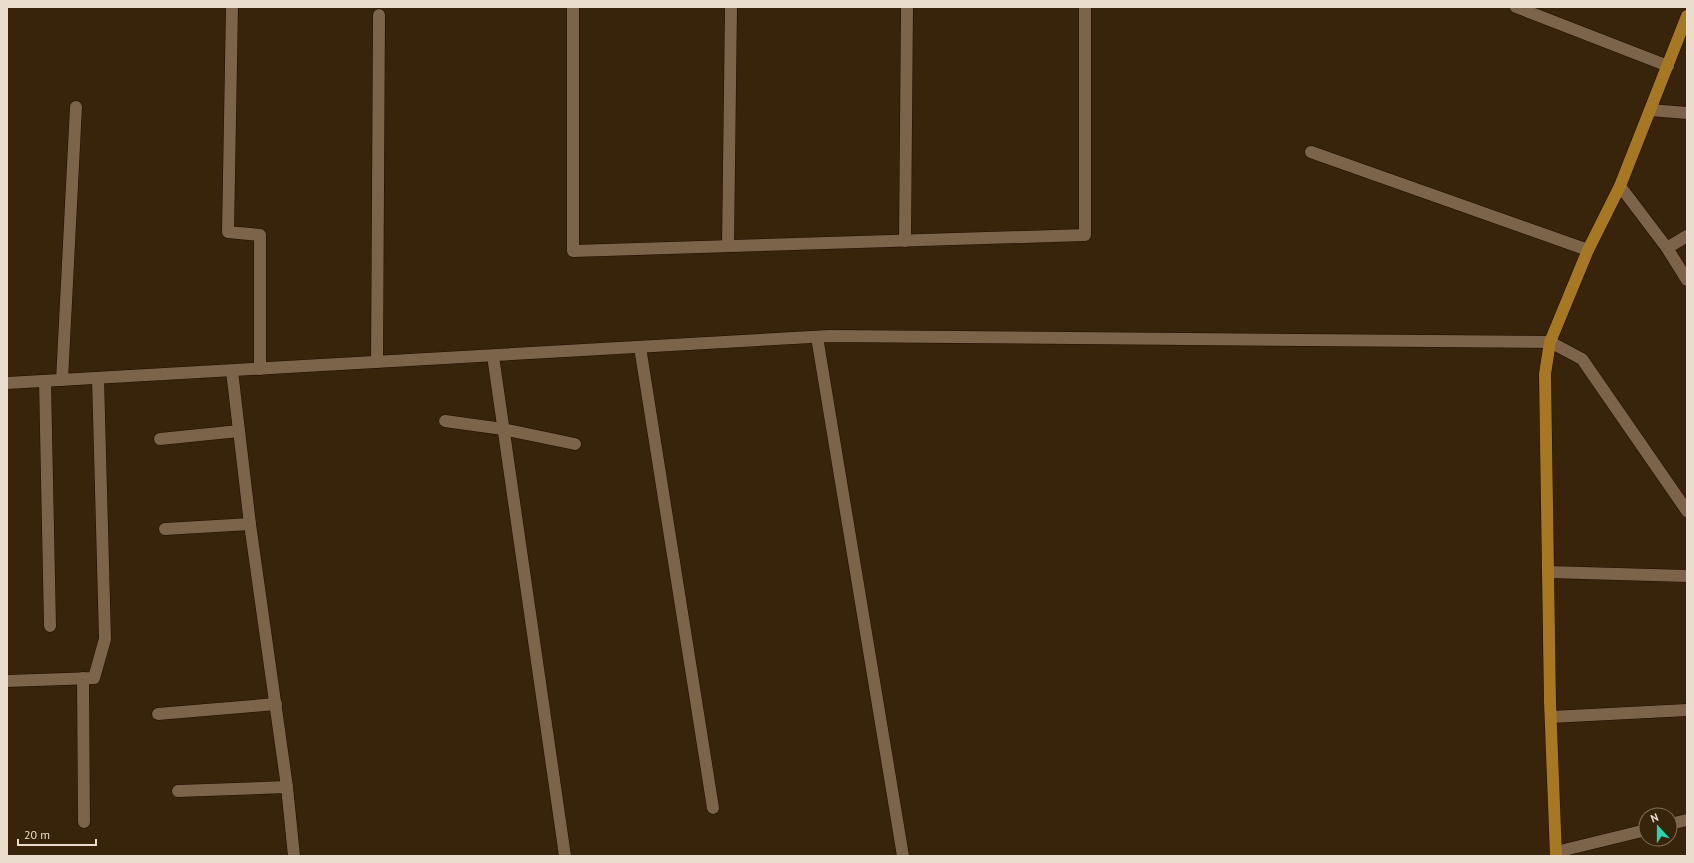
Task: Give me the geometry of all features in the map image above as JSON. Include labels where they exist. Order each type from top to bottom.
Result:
[{"type":"main road","points":[[1556,854],[1550,717],[1545,374],[1550,342],[1588,250],[1620,186],[1687,16]]},
{"type":"street","points":[[232,7],[228,232],[260,235],[260,369]]},
{"type":"street","points":[[573,7],[573,251],[1085,235],[1085,7]]},
{"type":"street","points":[[728,246],[731,7]]},
{"type":"street","points":[[905,241],[907,7]]},
{"type":"street","points":[[1516,7],[1668,66]]},
{"type":"street","points":[[377,362],[379,15]]},
{"type":"street","points":[[62,380],[76,107]]},
{"type":"street","points":[[1650,110],[1687,113]]},
{"type":"street","points":[[1311,152],[1588,250]]},
{"type":"street","points":[[1620,186],[1667,248],[1687,280]]},
{"type":"street","points":[[1667,248],[1687,236]]},
{"type":"street","points":[[817,337],[903,856]]},
{"type":"street","points":[[7,383],[817,337],[1550,342],[1582,359],[1687,511]]},
{"type":"street","points":[[640,347],[713,808]]},
{"type":"street","points":[[493,356],[565,856]]},
{"type":"street","points":[[232,371],[250,524],[287,787],[294,856]]},
{"type":"street","points":[[7,682],[94,678],[105,639],[98,378]]},
{"type":"street","points":[[45,381],[50,626]]},
{"type":"street","points":[[445,422],[503,429],[575,444]]},
{"type":"street","points":[[160,439],[239,431]]},
{"type":"street","points":[[165,529],[250,524]]},
{"type":"street","points":[[1548,572],[1687,576]]},
{"type":"street","points":[[83,678],[84,822]]},
{"type":"street","points":[[158,714],[276,704]]},
{"type":"street","points":[[1550,717],[1687,710]]},
{"type":"street","points":[[178,791],[287,787]]},
{"type":"street","points":[[1556,854],[1638,832]]}]
